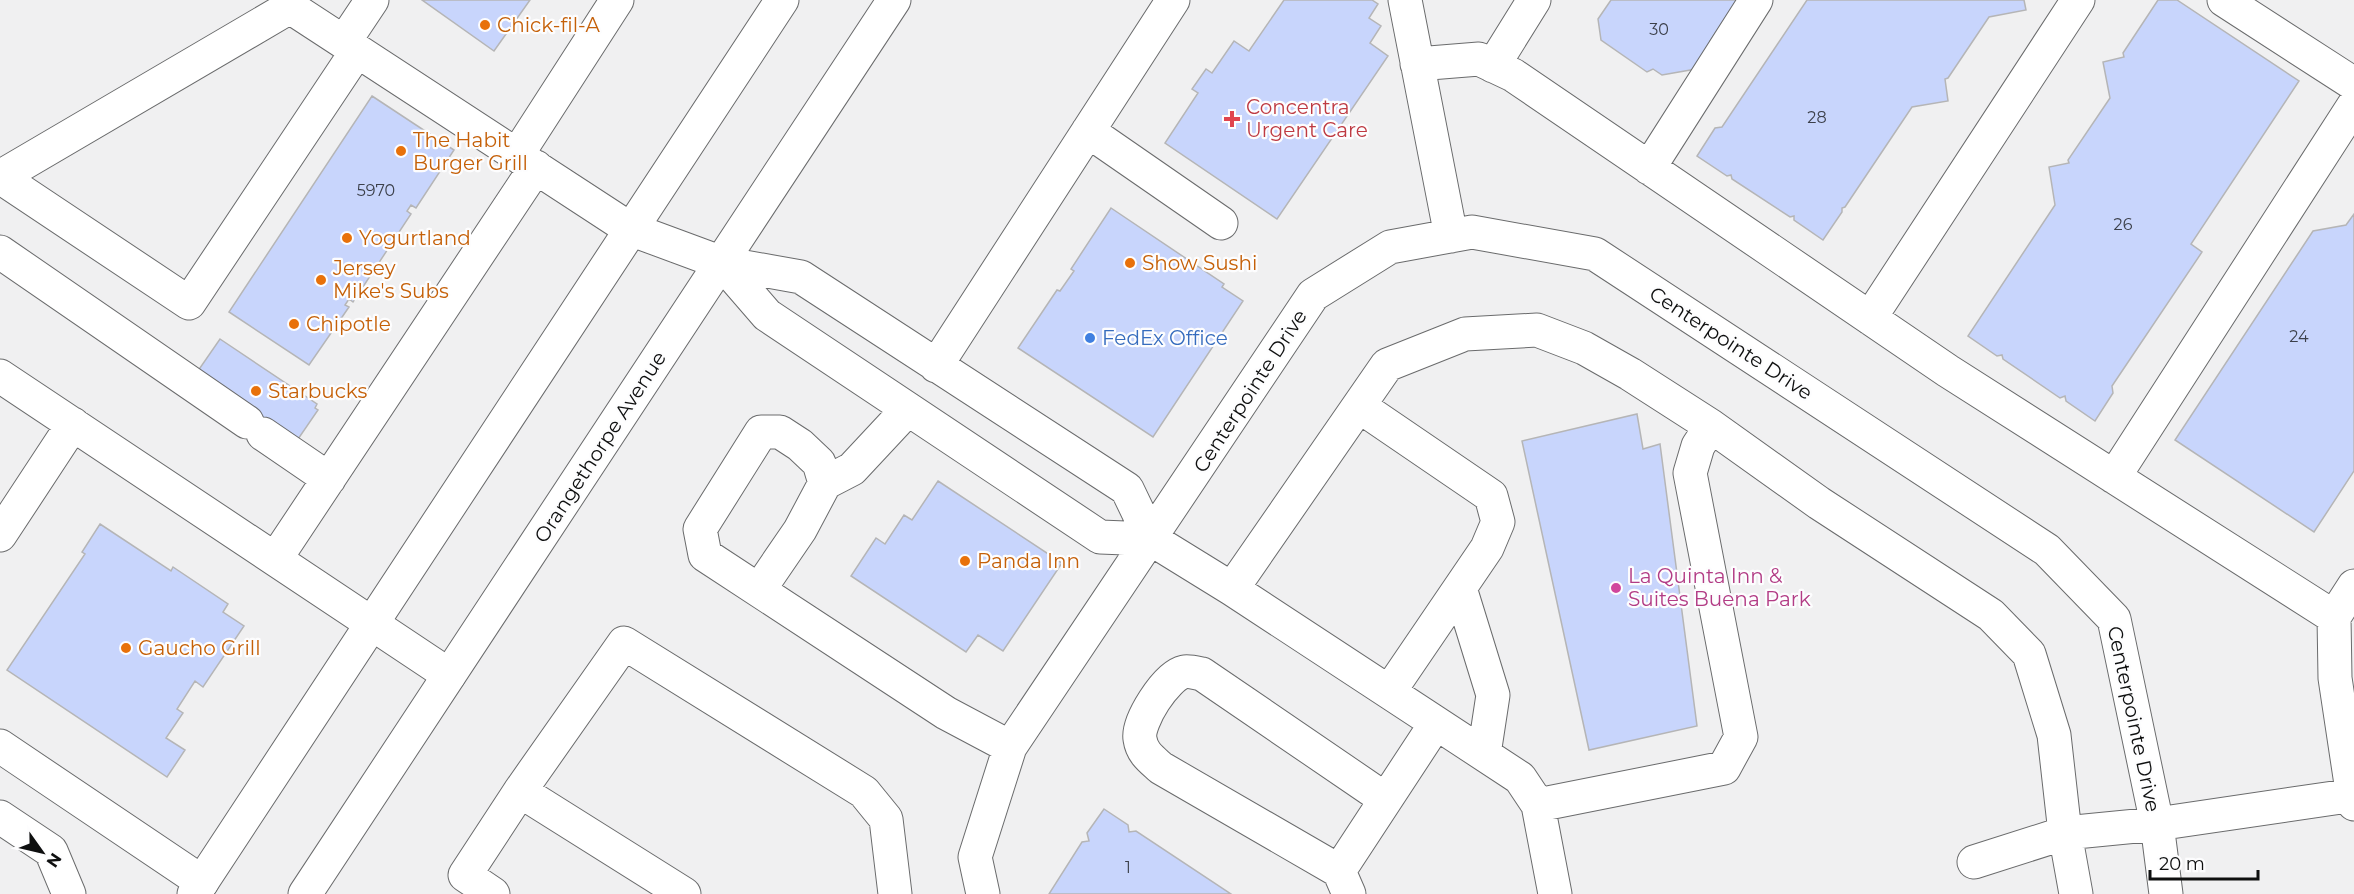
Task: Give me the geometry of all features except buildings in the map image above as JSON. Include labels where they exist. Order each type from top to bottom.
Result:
[{"type":"street","points":[[372,0],[350,47],[189,303],[0,177],[290,7],[350,47],[630,229],[722,263],[801,277],[1127,489],[1151,539]]},
{"type":"street","points":[[276,558],[329,478],[526,161],[618,0]]},
{"type":"street","points":[[0,746],[198,888],[782,0]]},
{"type":"street","name":"Orangethorpe Avenue","points":[[305,894],[894,0]]},
{"type":"street","points":[[936,366],[1173,0]]},
{"type":"street","points":[[1405,0],[1451,236]]},
{"type":"street","points":[[1493,66],[1534,0]]},
{"type":"street","points":[[1649,168],[1756,0]]},
{"type":"street","points":[[1870,318],[2078,0]]},
{"type":"street","points":[[2224,0],[2354,84]]},
{"type":"street","points":[[1418,64],[1479,58],[1513,75],[1870,318],[2114,477],[2334,616]]},
{"type":"street","points":[[2114,477],[2354,105]]},
{"type":"street","points":[[1088,131],[1221,223]]},
{"type":"street","name":"Centerpointe Drive","points":[[982,894],[975,857],[1010,747],[1313,295],[1390,247],[1472,232],[1595,254],[2047,550],[2114,619],[2157,824],[2166,894]]},
{"type":"street","points":[[0,252],[329,478]]},
{"type":"street","points":[[722,263],[767,315],[1100,537],[1151,539],[1232,589],[1520,778],[1538,805],[1555,894]]},
{"type":"street","points":[[1232,589],[1387,365],[1465,334],[1537,330],[1584,348],[1711,426],[1819,503],[1991,615],[2029,654],[2054,735],[2065,833],[2076,894]]},
{"type":"street","points":[[0,376],[449,675]]},
{"type":"street","points":[[1359,406],[1491,496],[1498,522],[1487,548],[1389,692]]},
{"type":"street","points":[[759,590],[800,530],[825,483],[852,469],[908,409]]},
{"type":"street","points":[[0,535],[73,424]]},
{"type":"street","points":[[1538,805],[1724,768],[1741,737],[1690,473],[1698,446],[1711,426]]},
{"type":"street","points":[[825,483],[819,463],[780,432],[761,432],[700,529],[705,555],[946,713],[1010,747]]},
{"type":"street","points":[[1974,862],[2065,833],[2157,824],[2354,798],[2335,678],[2334,616],[2354,586]]},
{"type":"street","points":[[1460,588],[1493,695],[1484,754]]},
{"type":"street","points":[[493,894],[465,875],[520,791],[624,643],[864,792],[886,819],[896,894]]},
{"type":"street","points":[[1385,800],[1202,674],[1184,672],[1169,680],[1143,718],[1139,738],[1145,755],[1161,768],[1344,882],[1385,800],[1436,723]]},
{"type":"street","points":[[520,791],[684,894]]},
{"type":"street","points":[[0,817],[51,851],[69,894]]},
{"type":"street","points":[[43,894],[45,891],[53,890],[60,894]]},
{"type":"place","name":"Chick-fil-A","points":[[485,25]]},
{"type":"place","name":"Concentra Urgent Care","points":[[1232,119]]},
{"type":"place","name":"The Habit Burger Grill","points":[[401,151]]},
{"type":"place","name":"Yogurtland","points":[[347,238]]},
{"type":"place","name":"Show Sushi","points":[[1130,263]]},
{"type":"place","name":"Jersey Mike's Subs","points":[[321,280]]},
{"type":"place","name":"Chipotle","points":[[294,324]]},
{"type":"place","name":"FedEx Office","points":[[1090,338]]},
{"type":"place","name":"Starbucks","points":[[256,391]]},
{"type":"place","name":"Panda Inn","points":[[965,561]]},
{"type":"place","name":"La Quinta Inn & Suites Buena Park","points":[[1616,588]]},
{"type":"place","name":"Gaucho Grill","points":[[126,648]]}]
